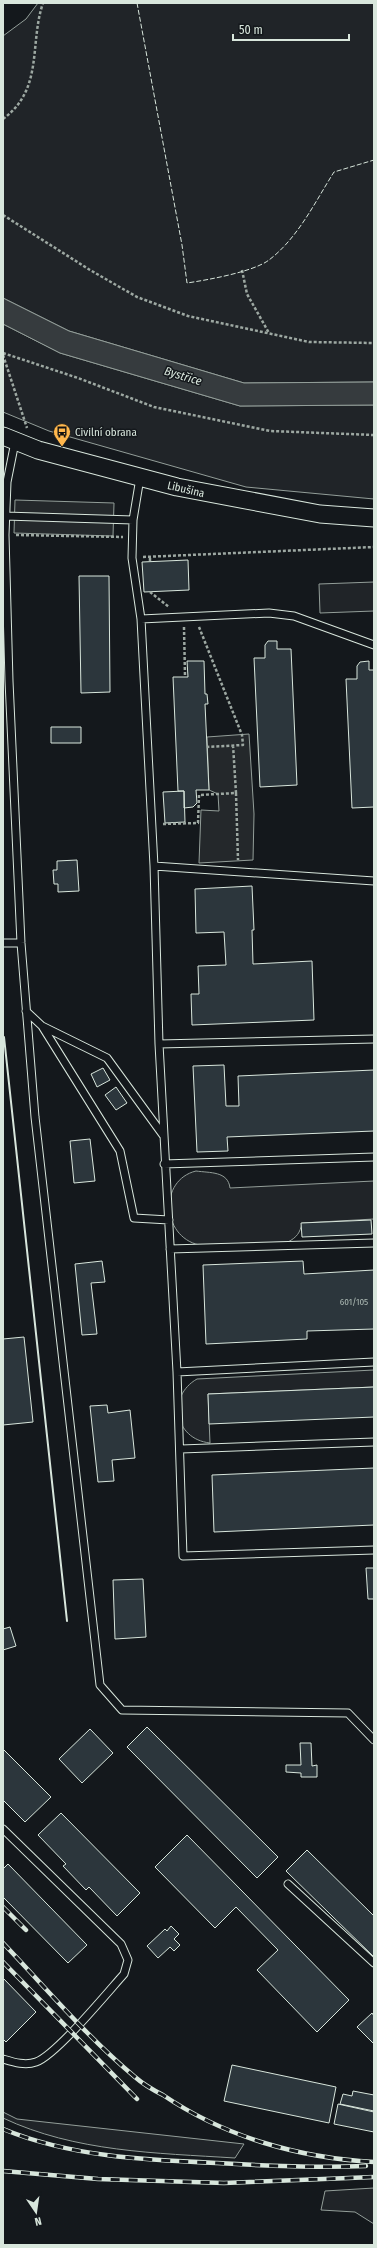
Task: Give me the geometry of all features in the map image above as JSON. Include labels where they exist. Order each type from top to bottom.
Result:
[{"type":"street","name":"Libušina","points":[[9,439],[38,450],[140,478],[226,498],[314,513],[352,518],[374,518]]},
{"type":"lane","points":[[9,439],[5,516],[9,681],[26,1011],[35,1117],[100,1685],[122,1710],[348,1713],[374,1740]]},
{"type":"lane","points":[[140,478],[133,520],[132,558],[141,619],[152,824],[164,1164],[169,1220],[181,1449],[183,1556],[374,1550]]},
{"type":"lane","points":[[5,516],[133,520]]},
{"type":"lane","points":[[141,619],[269,613],[294,616],[374,645]]},
{"type":"lane","points":[[154,866],[374,881]]},
{"type":"lane","points":[[3,943],[22,943]]},
{"type":"lane","points":[[26,1011],[42,1026],[120,1151],[134,1218],[169,1220]]},
{"type":"lane","points":[[42,1026],[107,1058],[163,1135]]},
{"type":"lane","points":[[159,1044],[374,1039]]},
{"type":"lane","points":[[164,1164],[374,1157]]},
{"type":"lane","points":[[170,1249],[374,1243]]},
{"type":"lane","points":[[177,1372],[374,1362]]},
{"type":"lane","points":[[181,1449],[374,1442]]},
{"type":"lane","points":[[3,1829],[121,1944],[128,1960],[124,1974],[54,2051],[36,2062],[17,2064],[3,2059]]},
{"type":"lane","points":[[288,1884],[374,1963]]},
{"type":"path","points":[[3,119],[22,102],[35,61],[38,16],[43,3]]},
{"type":"path","points":[[3,215],[136,297],[188,316],[309,342],[374,343]]},
{"type":"path","points":[[242,270],[247,294],[270,334]]},
{"type":"path","points":[[3,354],[78,378],[154,407],[270,431],[374,434]]},
{"type":"path","points":[[3,354],[27,430],[38,450]]},
{"type":"path","points":[[5,534],[132,537]]},
{"type":"path","points":[[132,558],[374,547]]},
{"type":"path","points":[[150,592],[184,618],[185,676]]},
{"type":"path","points":[[195,617],[242,735],[243,745],[207,747]]},
{"type":"path","points":[[233,745],[238,871]]},
{"type":"path","points":[[152,824],[198,823],[199,795],[236,793]]},
{"type":"shaded area","points":[[38,3],[374,3],[374,382],[244,383],[69,331],[3,298],[3,36],[26,19]]},
{"type":"shaded area","points":[[3,324],[60,353],[240,406],[374,405],[374,499],[246,487],[49,431],[3,412]]},
{"type":"shaded area","points":[[15,500],[114,503],[113,536],[14,533]]},
{"type":"shaded area","points":[[374,582],[374,611],[320,613],[319,584]]},
{"type":"shaded area","points":[[249,734],[254,814],[253,860],[199,863],[201,810],[219,811],[218,794],[209,790],[207,737]]},
{"type":"shaded area","points":[[196,1171],[218,1174],[226,1178],[229,1182],[230,1188],[374,1181],[374,1219],[302,1223],[298,1234],[288,1242],[199,1245],[186,1240],[177,1231],[169,1208],[171,1196],[176,1185],[184,1176]]},
{"type":"shaded area","points":[[374,1370],[374,1387],[208,1394],[210,1443],[198,1440],[189,1434],[182,1425],[179,1416],[178,1406],[181,1396],[187,1386],[197,1379]]},
{"type":"shaded area","points":[[3,2112],[17,2119],[244,2144],[235,2158],[116,2149],[59,2138],[30,2129],[3,2118]]},
{"type":"shaded area","points":[[374,2188],[374,2224],[355,2212],[321,2210],[325,2191]]},
{"type":"water","name":"Bystřice","points":[[3,298],[69,331],[244,383],[374,382],[374,405],[240,406],[60,353],[3,324]]},
{"type":"building","points":[[188,560],[189,590],[144,592],[142,562]]},
{"type":"building","points":[[79,576],[109,576],[110,692],[81,693]]},
{"type":"building","points":[[268,641],[277,641],[277,649],[291,649],[297,785],[260,787],[254,658],[265,658],[265,645]]},
{"type":"building","points":[[187,661],[204,661],[205,694],[207,694],[208,704],[205,704],[209,790],[196,790],[197,803],[193,807],[184,808],[184,791],[178,791],[173,677],[188,677]]},
{"type":"building","points":[[369,661],[369,670],[374,670],[374,807],[352,808],[346,679],[357,679],[357,666],[360,662]]},
{"type":"building","points":[[51,727],[81,727],[81,743],[51,743]]},
{"type":"building","points":[[184,791],[185,822],[165,823],[163,792]]},
{"type":"building","points":[[77,860],[79,891],[58,892],[58,884],[54,884],[53,870],[57,870],[57,861]]},
{"type":"building","points":[[252,886],[254,930],[252,930],[253,964],[312,961],[314,1020],[192,1025],[191,994],[199,994],[198,966],[226,965],[224,932],[196,933],[195,889]]},
{"type":"building","points":[[224,1065],[226,1106],[239,1106],[238,1076],[374,1070],[374,1131],[227,1137],[228,1151],[197,1152],[193,1066]]},
{"type":"building","points":[[103,1068],[110,1080],[97,1087],[91,1074]]},
{"type":"building","points":[[116,1087],[127,1103],[116,1110],[105,1095]]},
{"type":"building","points":[[90,1139],[95,1181],[74,1183],[70,1141]]},
{"type":"building","points":[[371,1220],[372,1234],[302,1237],[301,1223]]},
{"type":"building","points":[[102,1261],[105,1282],[91,1283],[97,1334],[82,1335],[75,1264]]},
{"type":"building","points":[[303,1261],[304,1274],[374,1270],[374,1329],[307,1331],[307,1339],[206,1344],[203,1265]]},
{"type":"building","points":[[24,1337],[33,1422],[3,1425],[3,1339]]},
{"type":"building","points":[[374,1387],[374,1417],[209,1424],[208,1394]]},
{"type":"building","points":[[107,1405],[108,1413],[130,1410],[135,1458],[112,1460],[114,1481],[98,1482],[90,1406]]},
{"type":"building","points":[[374,1468],[374,1525],[214,1532],[212,1475]]},
{"type":"building","points":[[366,1568],[374,1568],[374,1599],[368,1599]]},
{"type":"building","points":[[143,1579],[146,1637],[115,1639],[113,1580]]},
{"type":"building","points":[[10,1627],[16,1646],[3,1650],[3,1629]]},
{"type":"building","points":[[147,1727],[278,1857],[257,1878],[127,1747]]},
{"type":"building","points":[[90,1729],[113,1753],[82,1783],[59,1759]]},
{"type":"building","points":[[300,1743],[311,1743],[312,1766],[317,1765],[317,1777],[301,1777],[301,1773],[286,1772],[286,1765],[301,1765]]},
{"type":"building","points":[[3,1749],[51,1797],[25,1822],[3,1800]]},
{"type":"building","points":[[61,1813],[140,1893],[117,1916],[89,1887],[86,1890],[63,1866],[66,1864],[38,1835]]},
{"type":"building","points":[[187,1835],[349,2000],[317,2032],[257,1970],[278,1950],[236,1907],[215,1928],[155,1867]]},
{"type":"building","points":[[307,1850],[374,1916],[374,1957],[286,1871]]},
{"type":"building","points":[[8,1864],[87,1945],[68,1963],[3,1897],[3,1869]]},
{"type":"building","points":[[171,1926],[179,1934],[174,1939],[180,1945],[174,1951],[170,1947],[158,1958],[147,1946],[165,1929],[167,1931]]},
{"type":"building","points":[[3,1978],[36,2012],[6,2042],[3,2039]]},
{"type":"building","points":[[372,2013],[374,2016],[374,2044],[357,2027]]},
{"type":"building","points":[[232,2065],[336,2087],[329,2123],[224,2101]]},
{"type":"building","points":[[353,2091],[374,2095],[374,2111],[340,2104],[343,2094],[352,2096]]},
{"type":"building","points":[[338,2104],[374,2112],[374,2132],[334,2124]]},
{"type":"railway","points":[[3,1907],[26,1930]]},
{"type":"railway","points":[[3,1943],[83,2029],[117,2062],[138,2080],[187,2110],[237,2134],[264,2143],[318,2156],[374,2162]]},
{"type":"railway","points":[[3,1962],[137,2099]]},
{"type":"railway","points":[[3,2129],[55,2146],[136,2158],[273,2166],[366,2166]]},
{"type":"railway","points":[[3,2171],[98,2179],[224,2183],[374,2177]]},
{"type":"fence","points":[[137,3],[182,245],[187,283],[218,278],[241,272],[269,260],[289,241],[313,207],[334,172],[374,160]]},
{"type":"fence","points":[[3,1026],[3,1037]]},
{"type":"wall","points":[[4,1037],[67,1621]]},
{"type":"place","name":"Civilní obrana","points":[[62,447]]}]
